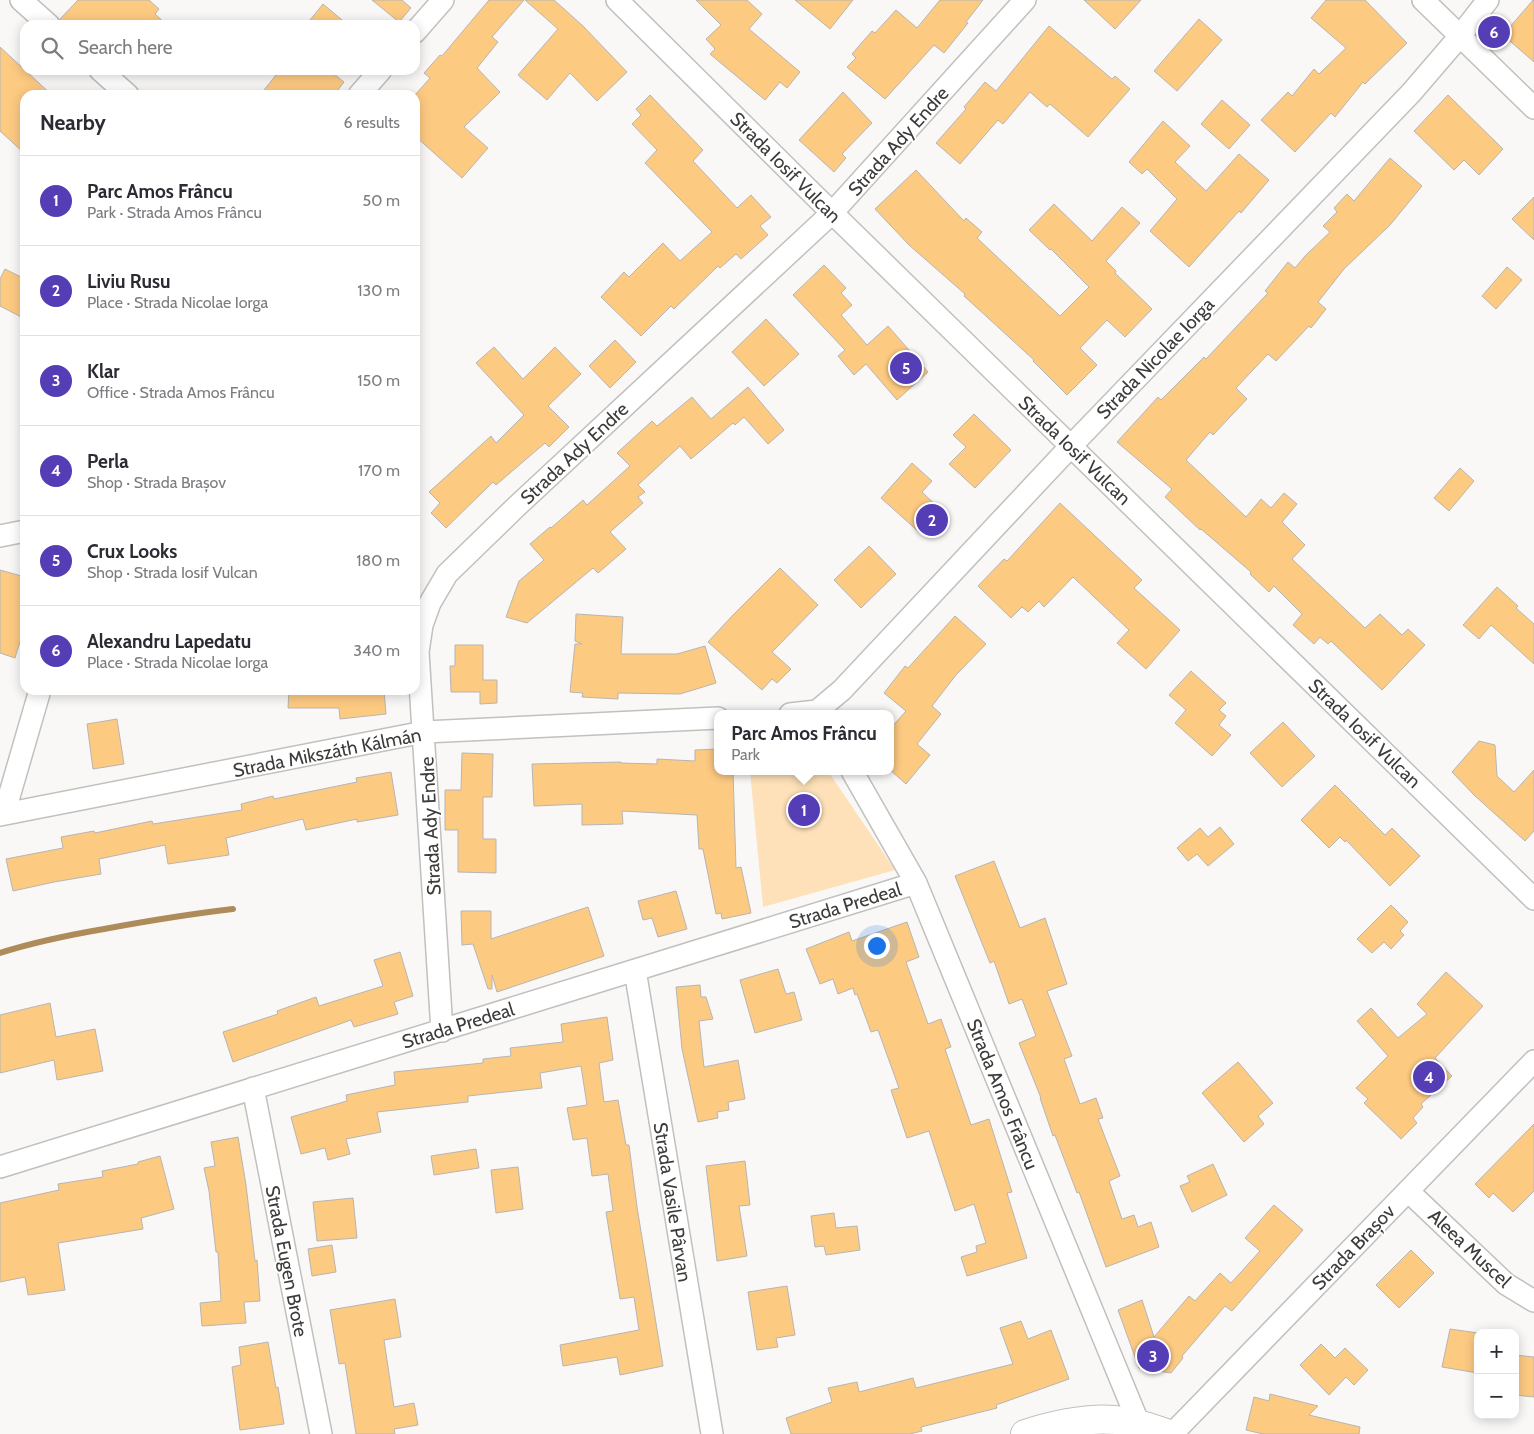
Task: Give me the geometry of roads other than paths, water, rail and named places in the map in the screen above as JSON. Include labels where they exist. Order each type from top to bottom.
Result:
[{"type":"main road","points":[[1025,1434],[1082,1420],[1109,1419],[1139,1424],[1171,1434]]},
{"type":"street","points":[[21,0],[43,20]]},
{"type":"street","points":[[420,26],[443,0]]},
{"type":"street","name":"Strada Iosif Vulcan","points":[[617,0],[832,213],[1534,899]]},
{"type":"street","name":"Strada Ady Endre","points":[[420,638],[422,625],[430,603],[447,574],[517,506],[832,213],[1025,0]]},
{"type":"street","points":[[1423,0],[1534,108]]},
{"type":"street","name":"Strada Nicolae Iorga","points":[[820,710],[842,690],[1071,446],[1411,92],[1460,36],[1488,0]]},
{"type":"street","points":[[106,75],[122,90]]},
{"type":"street","points":[[363,90],[377,75]]},
{"type":"street","points":[[0,536],[20,532]]},
{"type":"street","name":"Strada Ady Endre","points":[[420,679],[442,1031]]},
{"type":"street","points":[[2,814],[38,695]]},
{"type":"street","name":"Strada Mikszáth Kálmán","points":[[2,814],[424,732],[714,718]]},
{"type":"street","name":"Strada Amos Frâncu","points":[[854,775],[916,883],[1139,1424]]},
{"type":"street","name":"Strada Predeal","points":[[0,1167],[916,883]]},
{"type":"street","name":"Strada Vasile Pârvan","points":[[635,970],[712,1434]]},
{"type":"street","name":"Strada Brașov","points":[[1171,1434],[1534,1061]]},
{"type":"street","name":"Strada Eugen Brote","points":[[252,1088],[321,1434]]},
{"type":"street","name":"Aleea Muscel","points":[[1408,1191],[1506,1284],[1534,1301]]},
{"type":"waterway","points":[[0,953],[78,934],[233,909]]},
{"type":"place","name":"Alexandru Lapedatu","points":[[1494,32]]},
{"type":"place","name":"Crux Looks","points":[[906,368]]},
{"type":"place","name":"Liviu Rusu","points":[[932,520]]},
{"type":"place","name":"Parc Amos Frâncu","points":[[804,810]]},
{"type":"place","name":"Perla","points":[[1429,1077]]},
{"type":"place","name":"Klar","points":[[1153,1356]]}]
